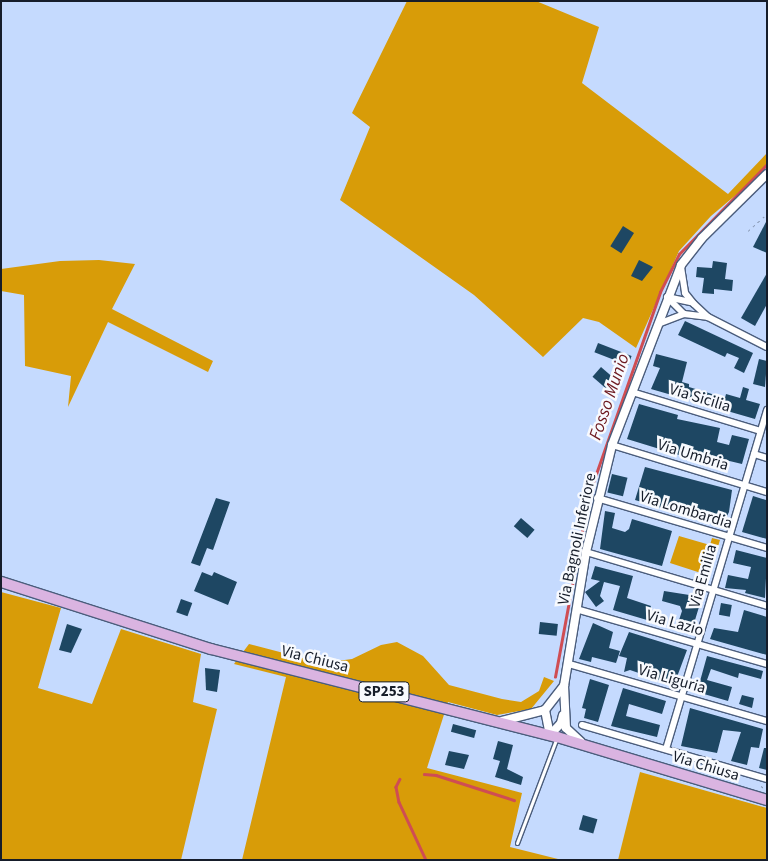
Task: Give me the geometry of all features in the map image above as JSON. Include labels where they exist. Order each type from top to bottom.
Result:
[{"type":"main road","name":"Via Chiusa","points":[[1,582],[211,649],[554,736],[767,800]]},
{"type":"street","name":"Via Bagnoli Inferiore","points":[[554,736],[563,713],[564,686],[569,664],[576,609],[597,498],[612,445],[667,297],[681,265],[702,238],[767,174]]},
{"type":"street","points":[[681,265],[682,280],[692,302],[708,317],[767,347]]},
{"type":"street","points":[[667,297],[692,302]]},
{"type":"street","points":[[667,297],[684,314]]},
{"type":"street","points":[[658,324],[684,314],[708,317]]},
{"type":"street","name":"Via Sicilia","points":[[632,392],[760,430]]},
{"type":"street","name":"Via Emilia","points":[[666,748],[767,410]]},
{"type":"street","name":"Via Umbria","points":[[612,445],[767,492]]},
{"type":"street","points":[[754,454],[767,458]]},
{"type":"street","name":"Via Lombardia","points":[[597,498],[767,548]]},
{"type":"street","points":[[586,552],[767,606]]},
{"type":"street","name":"Via Lazio","points":[[576,609],[767,664]]},
{"type":"street","name":"Via Liguria","points":[[569,664],[767,721]]},
{"type":"street","name":"Via Bagnoli Inferiore","points":[[545,710],[564,686]]},
{"type":"street","points":[[500,722],[545,710],[554,736]]},
{"type":"street","name":"Via Bagnoli Inferiore","points":[[563,713],[566,728],[584,745]]},
{"type":"street","points":[[582,725],[767,779]]},
{"type":"lane","points":[[517,843],[554,736]]},
{"type":"path","points":[[748,231],[767,214]]},
{"type":"shaded area","points":[[407,1],[536,1],[599,27],[582,83],[728,194],[767,153],[767,164],[750,183],[711,216],[679,251],[636,348],[599,322],[583,318],[543,357],[474,295],[340,200],[370,127],[352,113]]},
{"type":"shaded area","points":[[99,260],[135,264],[112,309],[213,361],[208,372],[108,322],[68,407],[71,376],[25,366],[24,295],[1,291],[1,269],[60,261]]},
{"type":"shaded area","points":[[679,536],[710,545],[712,538],[720,540],[707,582],[700,580],[701,573],[670,563]]},
{"type":"shaded area","points":[[1,592],[61,608],[38,688],[92,704],[121,629],[201,654],[193,702],[217,709],[181,860],[1,860]]},
{"type":"shaded area","points":[[397,642],[423,656],[449,685],[502,699],[521,702],[539,691],[544,677],[554,681],[531,709],[497,715],[448,702],[427,768],[522,793],[510,847],[562,860],[242,860],[286,677],[234,664],[249,644],[322,663],[352,659],[381,645]]},
{"type":"shaded area","points":[[640,772],[767,808],[767,860],[618,860]]},
{"type":"building","points":[[767,220],[767,253],[753,247]]},
{"type":"building","points":[[623,226],[634,233],[621,253],[610,246]]},
{"type":"building","points":[[639,260],[653,267],[642,281],[631,276]]},
{"type":"building","points":[[713,261],[727,263],[725,279],[733,280],[732,291],[714,289],[714,294],[702,293],[704,278],[696,277],[697,267],[712,268]]},
{"type":"building","points":[[767,273],[767,304],[755,326],[741,318]]},
{"type":"building","points":[[685,321],[753,353],[744,373],[734,368],[739,358],[727,353],[725,357],[678,335]]},
{"type":"building","points":[[598,343],[632,356],[628,365],[594,352]]},
{"type":"building","points":[[656,354],[687,362],[682,382],[689,384],[689,387],[725,398],[726,394],[740,398],[743,387],[749,389],[746,400],[760,404],[755,419],[651,389],[660,368],[653,366]]},
{"type":"building","points":[[759,359],[767,361],[765,387],[753,384]]},
{"type":"building","points":[[601,367],[615,379],[606,389],[592,377]]},
{"type":"building","points":[[639,404],[678,415],[677,419],[720,428],[717,442],[729,445],[732,435],[749,439],[742,464],[717,458],[715,466],[627,439]]},
{"type":"building","points":[[645,467],[732,490],[729,512],[722,526],[635,500]]},
{"type":"building","points":[[612,474],[628,478],[623,496],[607,492]]},
{"type":"building","points":[[753,496],[766,500],[767,539],[742,532]]},
{"type":"building","points":[[216,498],[230,502],[213,550],[207,548],[200,566],[191,563]]},
{"type":"building","points":[[605,511],[615,513],[612,528],[625,532],[629,529],[632,519],[672,531],[662,566],[600,549]]},
{"type":"building","points":[[521,518],[535,530],[527,538],[514,526]]},
{"type":"building","points":[[736,550],[767,558],[765,598],[745,593],[746,590],[725,588],[728,575],[748,579],[751,567],[733,563]]},
{"type":"building","points":[[595,566],[633,576],[627,598],[651,606],[647,620],[613,610],[620,586],[604,582],[600,596],[604,601],[596,607],[585,592],[600,581],[591,579]]},
{"type":"building","points":[[202,572],[212,576],[214,572],[237,582],[228,605],[194,591]]},
{"type":"building","points":[[664,591],[702,597],[692,630],[677,626],[682,611],[680,606],[662,601]]},
{"type":"building","points":[[181,599],[192,603],[187,616],[176,612]]},
{"type":"building","points":[[721,603],[732,605],[730,617],[719,615]]},
{"type":"building","points":[[744,610],[767,617],[767,655],[710,639],[714,628],[738,632]]},
{"type":"building","points":[[540,622],[558,624],[557,636],[539,634]]},
{"type":"building","points":[[593,623],[613,632],[609,648],[620,651],[616,663],[592,657],[591,662],[579,659]]},
{"type":"building","points":[[67,624],[82,629],[71,653],[59,650]]},
{"type":"building","points":[[629,632],[687,650],[674,685],[630,670],[624,672],[627,658],[619,656]]},
{"type":"building","points":[[707,656],[763,671],[761,679],[739,673],[738,678],[711,669],[707,680],[732,687],[728,701],[697,692]]},
{"type":"building","points":[[205,668],[220,670],[217,692],[206,690]]},
{"type":"building","points":[[590,679],[609,685],[598,722],[584,718],[586,709],[582,708]]},
{"type":"building","points":[[623,688],[666,701],[662,714],[629,704],[626,716],[660,725],[657,737],[611,726]]},
{"type":"building","points":[[742,695],[754,698],[752,708],[739,704]]},
{"type":"building","points":[[690,708],[763,729],[759,748],[751,747],[747,765],[731,761],[741,732],[723,730],[717,753],[681,746]]},
{"type":"building","points":[[453,724],[476,730],[474,738],[451,732]]},
{"type":"building","points":[[498,741],[513,745],[507,769],[523,777],[521,785],[495,777],[500,761],[493,759]]},
{"type":"building","points":[[764,748],[767,748],[767,770],[759,768]]},
{"type":"building","points":[[449,751],[469,755],[464,769],[445,765]]},
{"type":"building","points":[[583,815],[597,819],[593,834],[579,829]]},
{"type":"waterway","name":"Fosso Munio","points":[[555,677],[589,494],[660,292],[679,254],[767,164]]},
{"type":"waterway","name":"Fosso Munio","points":[[424,774],[436,775],[514,800]]},
{"type":"waterway","name":"Fosso Munio","points":[[400,779],[396,787],[399,802],[426,860]]}]
